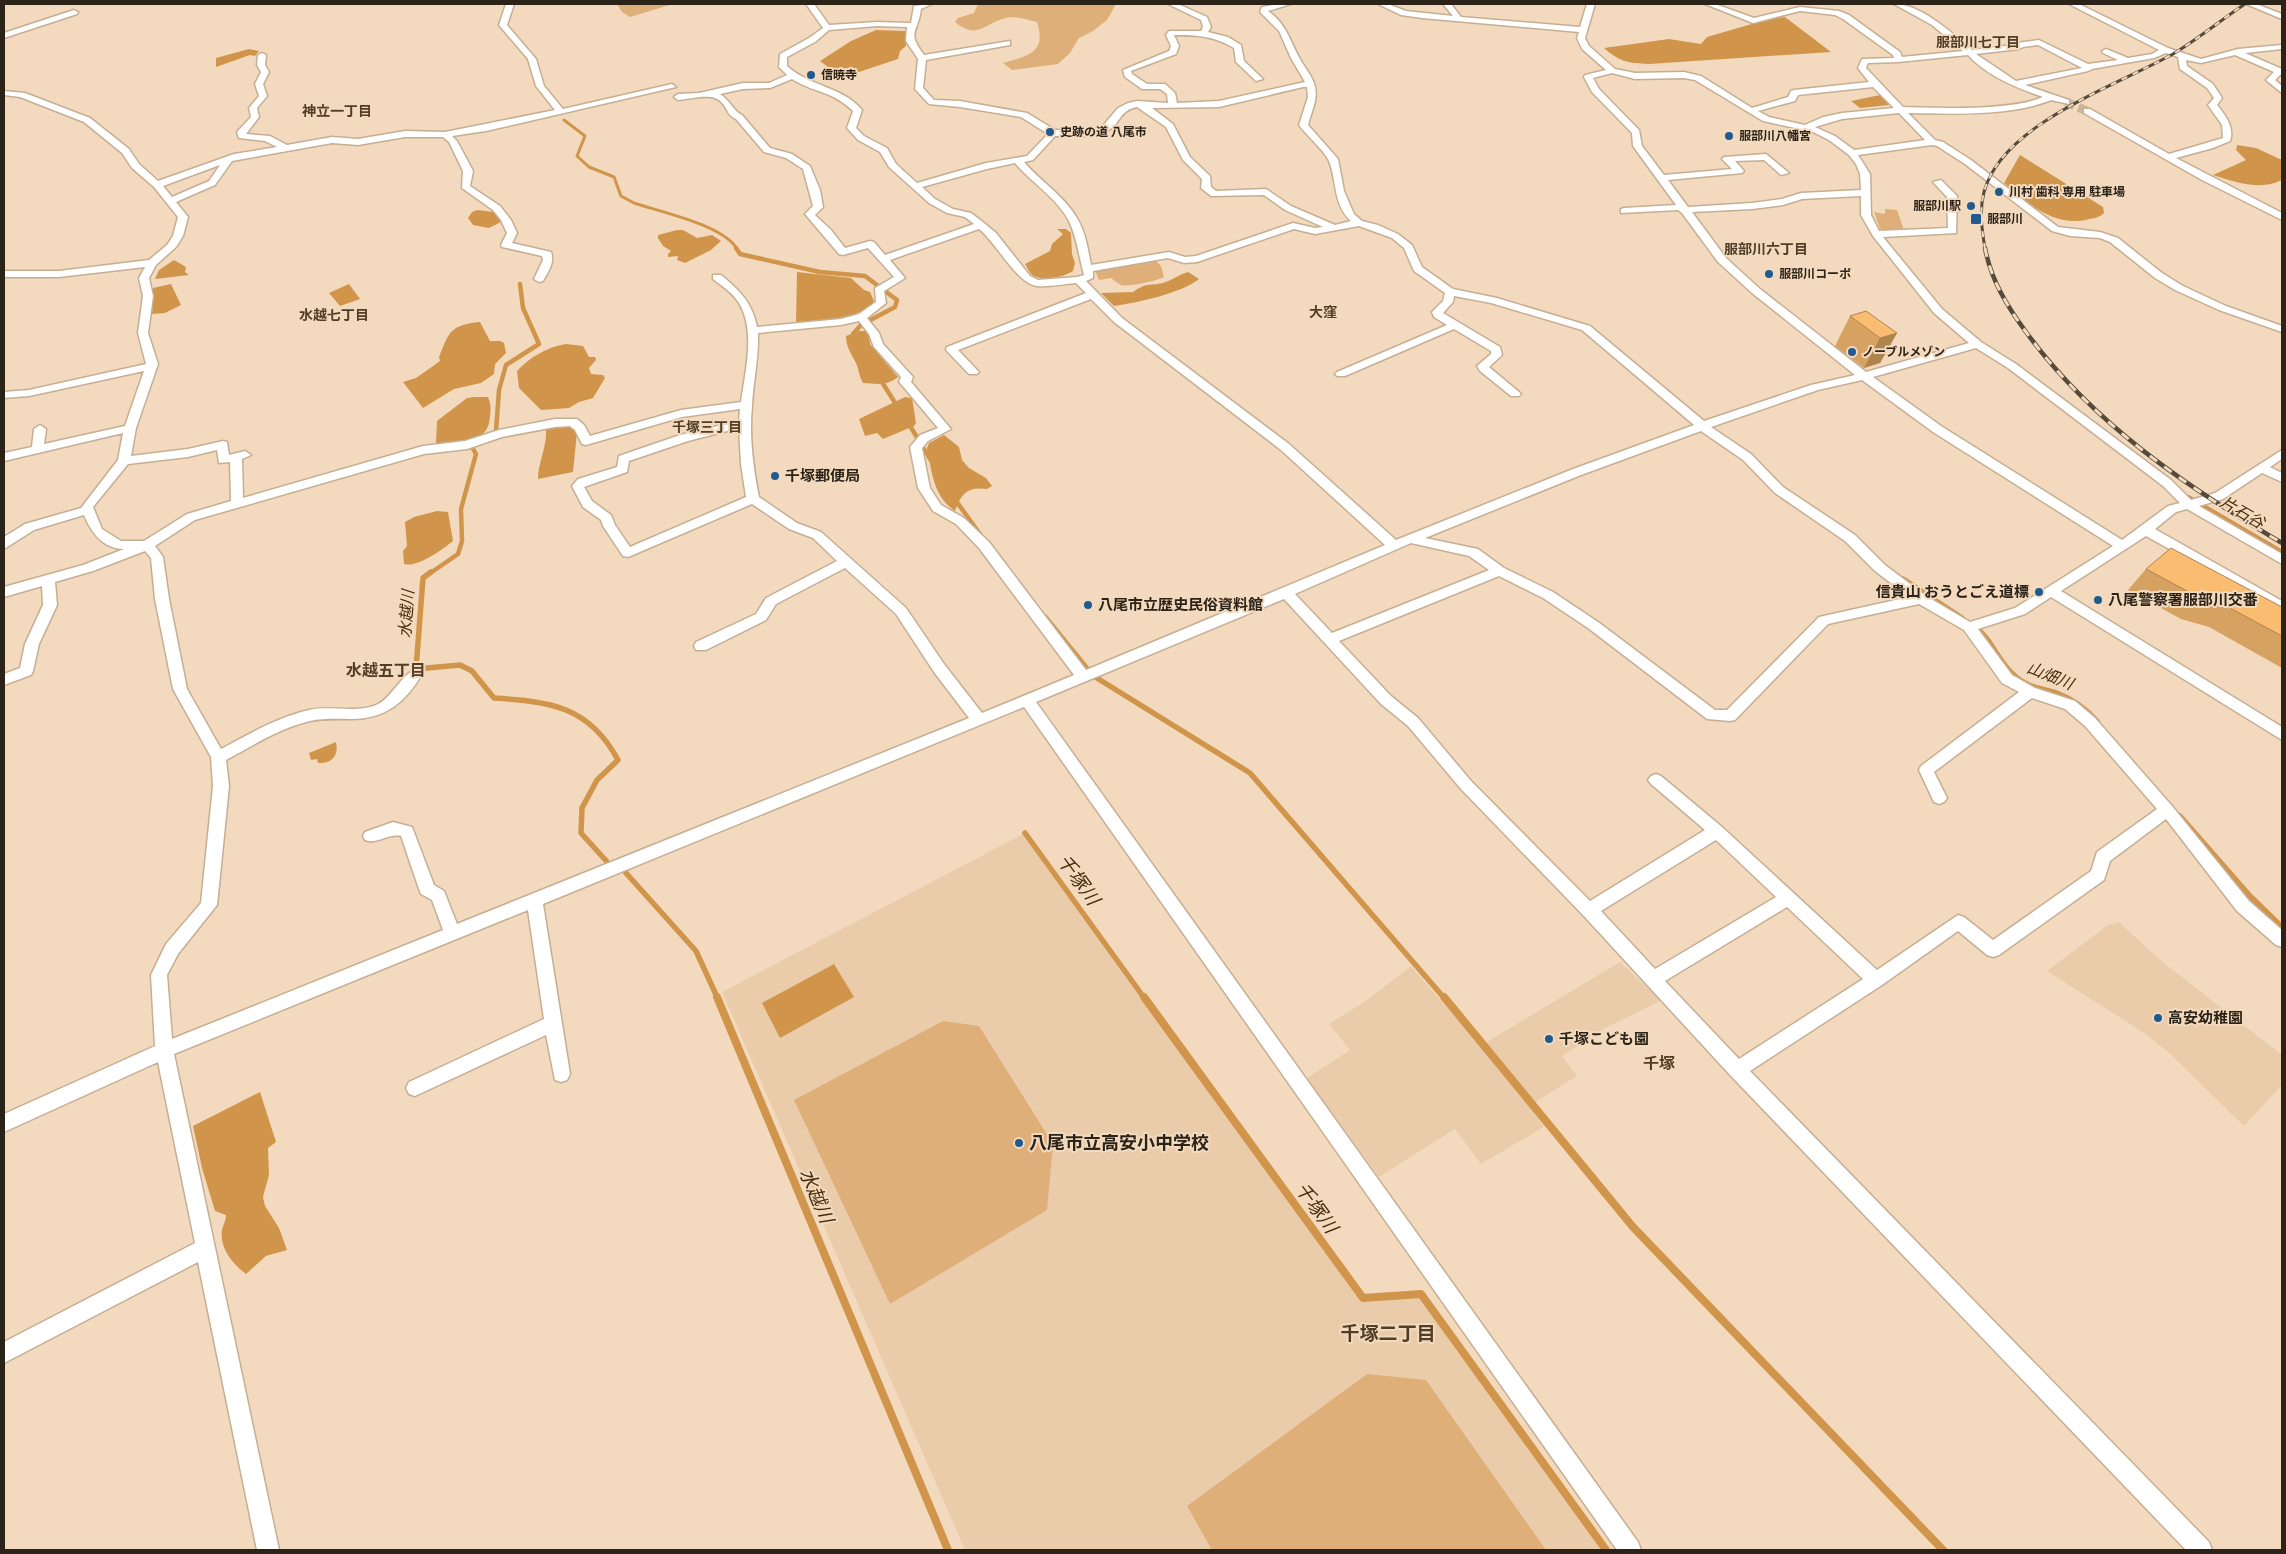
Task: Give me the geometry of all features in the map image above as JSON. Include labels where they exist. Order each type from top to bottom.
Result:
[{"type":"street","points":[[510,4],[503,25],[532,59],[540,86],[560,111]]},
{"type":"street","points":[[810,4],[827,28]]},
{"type":"street","points":[[928,4],[917,8],[915,23],[908,36],[910,44],[922,58],[920,89],[932,102],[960,104],[1024,115],[1053,132],[1086,133],[1105,129],[1121,110],[1128,106],[1141,104],[1173,106],[1219,104],[1303,84],[1311,85]]},
{"type":"street","points":[[1172,4],[1204,19],[1207,28],[1203,33]]},
{"type":"street","points":[[1287,4],[1265,9],[1264,12],[1273,18],[1284,30],[1295,58],[1311,85],[1312,97],[1303,125],[1307,132],[1333,159],[1339,191],[1350,215],[1359,223]]},
{"type":"street","points":[[1382,4],[1404,13],[1584,30]]},
{"type":"street","points":[[1447,4],[1458,18]]},
{"type":"street","points":[[1591,4],[1581,38],[1585,47],[1612,71]]},
{"type":"street","points":[[1709,4],[1753,21],[1800,9],[1836,13],[1846,17],[1892,49],[1897,54],[1898,60]]},
{"type":"street","points":[[1898,4],[1935,23],[1986,66],[2015,84],[2050,98],[2066,102]]},
{"type":"street","points":[[2073,4],[2150,40],[2165,50],[2201,61],[2236,52],[2282,47]]},
{"type":"street","points":[[2256,6],[2278,4]]},
{"type":"street","points":[[2256,6],[2282,17]]},
{"type":"street","points":[[4,36],[74,12]]},
{"type":"street","points":[[913,25],[877,24],[827,28],[812,40],[783,56],[784,67],[800,82],[842,96],[858,110],[851,128],[861,138],[884,150],[892,165],[932,201],[950,211],[968,215],[993,235],[1026,278],[1038,283],[1079,280],[1088,276],[1078,230],[1068,212],[1034,176],[1026,172],[1018,161]]},
{"type":"street","points":[[1173,106],[1171,93],[1162,86],[1145,87],[1128,75],[1127,70],[1173,52],[1175,46],[1170,35],[1172,33],[1203,33],[1224,39],[1238,47],[1240,62],[1259,79]]},
{"type":"street","points":[[1932,142],[1875,84],[1862,68],[1864,61],[1898,60],[2039,42],[2087,67],[2154,56],[2165,50]]},
{"type":"street","points":[[922,58],[1007,43]]},
{"type":"street","points":[[2106,50],[2127,61]]},
{"type":"street","points":[[2236,52],[2280,71],[2270,80],[2282,90]]},
{"type":"street","points":[[262,55],[261,65],[264,72],[259,84],[263,96],[253,108],[255,117],[241,132],[242,136],[267,138],[284,147]]},
{"type":"street","points":[[2168,157],[2210,146],[2227,139],[2228,134],[2224,119],[2212,106],[2218,98],[2210,86],[2183,67],[2182,56]]},
{"type":"street","points":[[2015,84],[2088,69],[2087,67]]},
{"type":"street","points":[[2121,545],[1938,429],[1864,376],[1756,291],[1722,260],[1638,146],[1636,132],[1596,90],[1588,77],[1612,71],[1636,76],[1684,75],[1698,78],[1751,111],[1779,122],[1807,127],[1832,138],[1852,153],[1860,163],[1865,174],[1867,193],[1866,215],[1876,234],[1938,311],[1977,344],[2012,366],[2166,483],[2189,505],[2282,560]]},
{"type":"street","points":[[678,97],[713,94],[743,86],[770,85],[792,76]]},
{"type":"street","points":[[1751,111],[1772,103],[1792,99],[1794,94],[1875,84]]},
{"type":"street","points":[[157,185],[229,158],[284,147],[332,140],[358,142],[405,134],[428,133],[446,135],[672,87]]},
{"type":"street","points":[[4,93],[22,95],[87,120],[120,146],[135,166],[157,185],[183,217],[178,236],[170,247],[152,263],[144,278],[148,296],[143,333],[151,366],[130,428],[124,461],[87,507],[96,531],[118,545],[147,545],[157,556],[162,599],[180,689],[218,757],[221,786],[209,905],[172,949],[159,975],[164,1050],[268,1550]]},
{"type":"street","points":[[713,94],[726,101],[734,115],[739,117],[767,150],[789,156],[807,168],[809,177],[816,190],[815,201],[818,208],[810,214],[812,220],[830,235],[832,241],[843,252],[870,244],[900,278],[879,290],[881,303],[873,311],[861,317],[837,323],[794,325],[752,331]]},
{"type":"street","points":[[1807,127],[1826,119],[1842,116],[1902,110],[1946,112],[2031,105],[2050,98]]},
{"type":"street","points":[[1141,104],[1170,126],[1170,130],[1186,158],[1207,178],[1206,188],[1210,191],[1222,194],[1266,192],[1288,208],[1332,227]]},
{"type":"street","points":[[2087,111],[2168,157],[2282,217]]},
{"type":"street","points":[[916,186],[986,166],[1030,158],[1053,132]]},
{"type":"street","points":[[446,135],[453,141],[468,171],[465,186],[469,191],[489,201],[509,223],[512,234],[506,246],[547,254],[548,260],[539,279]]},
{"type":"street","points":[[1852,153],[1932,142],[1940,144],[1968,162],[2055,229],[2065,233],[2089,233],[2115,240],[2166,281],[2235,313],[2282,329]]},
{"type":"street","points":[[1661,178],[1739,172],[1727,159],[1766,157],[1784,173]]},
{"type":"street","points":[[170,200],[212,183],[229,158]]},
{"type":"street","points":[[1876,234],[1954,231],[1952,196],[1938,182]]},
{"type":"street","points":[[1624,211],[1752,206],[1783,202],[1801,196],[1867,193]]},
{"type":"street","points":[[1087,269],[1169,256],[1184,260],[1197,259],[1293,226],[1315,231],[1359,223],[1375,227],[1395,236],[1408,247],[1418,269],[1450,292],[1493,300],[1586,328],[1702,426],[1747,457],[1779,490],[1850,538],[1880,568],[1921,599],[1969,627],[2007,679],[2030,692],[2070,705],[2090,722],[2167,810],[2244,906],[2282,940]]},
{"type":"street","points":[[883,259],[981,225]]},
{"type":"street","points":[[4,274],[59,274],[152,263]]},
{"type":"street","points":[[717,277],[745,305],[752,331],[754,359],[746,406],[748,474],[753,499],[793,526],[817,535],[901,611],[938,668],[979,720]]},
{"type":"street","points":[[1079,280],[1118,320],[1285,447],[1395,547]]},
{"type":"street","points":[[1450,292],[1448,302],[1437,312],[1438,315],[1496,349],[1497,355],[1483,366],[1486,371],[1515,394]]},
{"type":"street","points":[[973,372],[952,349],[1044,315],[1094,294]]},
{"type":"street","points":[[861,317],[874,333],[878,345],[907,377],[905,382],[944,429],[924,438],[916,446],[924,488],[937,508],[960,521],[984,544],[1089,675]]},
{"type":"street","points":[[1341,374],[1455,325]]},
{"type":"street","points":[[4,1123],[164,1050],[979,720],[1286,593],[1410,539],[1577,472],[1815,387],[1864,376],[1977,344]]},
{"type":"street","points":[[4,395],[29,392],[151,366]]},
{"type":"street","points":[[4,592],[88,568],[147,545],[191,517],[423,450],[467,445],[508,432],[572,422],[580,428],[586,442],[690,413],[746,406]]},
{"type":"street","points":[[690,413],[696,434]]},
{"type":"street","points":[[747,423],[696,434],[623,459],[623,469],[582,482],[578,486],[587,504],[607,518],[608,526],[628,553],[753,499]]},
{"type":"street","points":[[4,458],[130,428]]},
{"type":"street","points":[[38,450],[40,429]]},
{"type":"street","points":[[124,461],[223,445],[223,460],[240,456],[237,503]]},
{"type":"street","points":[[1969,627],[2020,611],[2146,530],[2172,509],[2219,496],[2282,454]]},
{"type":"street","points":[[2262,468],[2282,478]]},
{"type":"street","points":[[4,545],[8,539],[26,530],[88,510]]},
{"type":"street","points":[[2146,530],[2282,607]]},
{"type":"street","points":[[1410,539],[1473,552],[1500,571],[1548,595],[1593,625],[1712,714],[1730,716],[1824,620],[1921,599]]},
{"type":"street","points":[[701,646],[761,617],[771,601],[845,562]]},
{"type":"street","points":[[1328,640],[1500,571]]},
{"type":"street","points":[[4,680],[26,671],[32,644],[50,605],[48,579]]},
{"type":"street","points":[[2051,591],[2282,734]]},
{"type":"street","points":[[1286,593],[1386,700],[1413,722],[1466,784],[1589,910],[1737,1070],[2201,1550]]},
{"type":"street","points":[[218,757],[272,730],[309,716],[328,712],[367,713],[390,704],[415,674]]},
{"type":"street","points":[[1939,798],[1926,770],[2030,692]]},
{"type":"street","points":[[1027,700],[1630,1550]]},
{"type":"street","points":[[1656,780],[1717,831],[1876,980]]},
{"type":"street","points":[[1737,1070],[1876,980],[1958,922],[1993,950],[2098,875],[2104,857],[2167,810]]},
{"type":"street","points":[[371,836],[393,828],[407,831],[427,889],[438,896],[452,932]]},
{"type":"street","points":[[1589,910],[1717,831]]},
{"type":"street","points":[[1653,979],[1788,898]]},
{"type":"street","points":[[534,899],[561,1074]]},
{"type":"street","points":[[415,1088],[553,1023]]},
{"type":"street","points":[[4,1353],[206,1248]]},
{"type":"shaded area","points":[[617,4],[673,4],[630,17],[622,12]]},
{"type":"shaded area","points":[[978,4],[1116,4],[1107,20],[1093,31],[1079,38],[1070,53],[1058,64],[1012,70],[1003,63],[1027,55],[1037,47],[1039,32],[1037,22],[1011,17],[979,29],[968,30],[955,22],[958,18],[974,13]]},
{"type":"shaded area","points":[[1785,17],[1831,52],[1649,64],[1625,61],[1604,48],[1669,39],[1701,44],[1707,37],[1769,19]]},
{"type":"shaded area","points":[[876,30],[905,31],[906,46],[900,51],[898,59],[847,76],[835,72],[820,61],[851,41]]},
{"type":"shaded area","points":[[249,49],[259,51],[255,56],[250,55],[216,67],[216,58]]},
{"type":"shaded area","points":[[1880,95],[1889,105],[1860,108],[1851,101]]},
{"type":"shaded area","points":[[2237,145],[2256,148],[2282,160],[2282,180],[2265,185],[2256,185],[2239,183],[2213,175],[2246,160],[2236,150]]},
{"type":"shaded area","points":[[2020,155],[2103,207],[2104,213],[2096,218],[2086,220],[2062,220],[2032,205],[2004,183]]},
{"type":"shaded area","points":[[1885,209],[1897,210],[1904,230],[1889,231],[1880,229],[1874,212],[1885,214]]},
{"type":"shaded area","points":[[477,210],[494,212],[501,222],[489,228],[473,225],[468,218],[472,212]]},
{"type":"shaded area","points":[[1057,229],[1066,229],[1071,233],[1072,254],[1075,263],[1073,271],[1053,278],[1036,277],[1031,274],[1025,264],[1050,251],[1052,244],[1063,234]]},
{"type":"shaded area","points":[[683,230],[697,238],[712,235],[721,241],[711,250],[685,263],[677,260],[678,256],[668,257],[671,251],[663,246],[658,238],[658,235]]},
{"type":"shaded area","points":[[1154,259],[1161,266],[1164,277],[1142,283],[1121,285],[1111,278],[1099,280],[1095,270]]},
{"type":"shaded area","points":[[174,260],[186,267],[185,272],[189,275],[155,279],[159,270]]},
{"type":"shaded area","points":[[797,272],[851,278],[864,290],[870,292],[874,301],[860,312],[850,315],[796,322]]},
{"type":"shaded area","points":[[1188,272],[1199,279],[1182,289],[1146,300],[1114,306],[1101,293],[1133,292],[1142,286],[1166,282]]},
{"type":"shaded area","points":[[171,284],[181,305],[165,313],[152,314],[153,288]]},
{"type":"shaded area","points":[[349,284],[360,299],[340,306],[329,293]]},
{"type":"shaded area","points":[[480,322],[490,341],[504,343],[506,353],[495,364],[494,374],[481,383],[454,389],[423,408],[403,382],[416,378],[440,361],[439,357],[442,348],[452,331],[462,325]]},
{"type":"shaded area","points":[[859,331],[865,331],[869,335],[870,344],[898,377],[886,383],[863,383],[846,340],[846,336]]},
{"type":"shaded area","points":[[566,344],[583,346],[589,357],[595,357],[596,360],[589,368],[591,374],[603,375],[605,378],[593,398],[579,402],[569,408],[541,410],[519,388],[517,371],[539,353]]},
{"type":"shaded area","points":[[488,397],[490,402],[490,417],[484,433],[478,438],[462,442],[436,443],[437,421],[467,398]]},
{"type":"shaded area","points":[[905,397],[912,398],[916,423],[914,426],[883,439],[877,433],[865,436],[859,419]]},
{"type":"shaded area","points":[[565,426],[572,427],[577,432],[573,472],[538,479],[546,429]]},
{"type":"shaded area","points":[[944,435],[959,447],[962,460],[969,468],[986,478],[992,486],[987,489],[980,488],[966,492],[955,511],[938,491],[932,475],[927,448],[929,443]]},
{"type":"shaded area","points":[[437,511],[448,512],[453,541],[422,561],[409,565],[404,564],[403,551],[407,546],[405,522],[414,517]]},
{"type":"shaded area","points":[[336,742],[335,755],[331,760],[318,763],[317,759],[311,760],[309,753]]},
{"type":"shaded area","name":"八尾市立高安小中学校","points":[[1025,833],[1363,1298],[1421,1294],[1602,1550],[965,1550],[722,992]]},
{"type":"shaded area","points":[[2119,922],[2160,960],[2282,1055],[2282,1085],[2244,1126],[2167,1051],[2144,1033],[2047,971],[2108,925]]},
{"type":"shaded area","points":[[1620,962],[1661,1001],[1607,1027],[1562,1056],[1577,1076],[1529,1106],[1544,1127],[1481,1164],[1455,1129],[1379,1177],[1307,1078],[1350,1050],[1329,1024],[1366,1001],[1411,966],[1480,1046]]},
{"type":"shaded area","points":[[834,964],[854,997],[780,1038],[762,1003]]},
{"type":"shaded area","points":[[943,1021],[979,1026],[1053,1144],[1047,1210],[890,1304],[794,1100]]},
{"type":"shaded area","points":[[260,1092],[276,1142],[268,1148],[269,1175],[263,1197],[265,1206],[279,1228],[287,1250],[266,1256],[246,1274],[236,1265],[225,1249],[222,1230],[226,1215],[215,1211],[202,1168],[193,1126]]},
{"type":"shaded area","points":[[1367,1374],[1426,1380],[1546,1550],[1212,1550],[1187,1506]]},
{"type":"building","points":[[1866,311],[1897,333],[1880,338],[1850,316]]},
{"type":"building","points":[[2171,548],[2282,607],[2282,636],[2228,607],[2200,598],[2146,569]]},
{"type":"waterway","points":[[564,120],[585,136],[577,156],[589,167],[614,177],[621,196],[634,203],[705,226],[719,233],[737,249]]},
{"type":"waterway","points":[[736,248],[740,254],[820,272],[865,276],[897,300],[895,307],[861,325],[853,334],[855,337]]},
{"type":"waterway","name":"水越川","points":[[490,435],[496,431],[499,390],[506,365],[539,344],[523,308],[520,284]]},
{"type":"waterway","points":[[880,379],[899,409]]},
{"type":"waterway","points":[[907,421],[932,462]]},
{"type":"waterway","name":"水越川","points":[[429,574],[458,554],[462,541],[461,509],[476,454],[472,447],[478,443]]},
{"type":"waterway","name":"片石谷","points":[[2188,497],[2282,552]]},
{"type":"waterway","points":[[954,498],[982,537]]},
{"type":"waterway","name":"水越川","points":[[431,572],[423,578],[416,669],[460,665],[472,671],[494,698],[551,705],[581,718],[594,728],[607,742],[618,760],[597,780],[582,808],[581,833],[609,864]]},
{"type":"waterway","name":"山畑川","points":[[1903,579],[1962,618]]},
{"type":"waterway","points":[[1045,617],[1092,675],[1250,773],[1445,999]]},
{"type":"waterway","name":"山畑川","points":[[1974,626],[1986,638],[2010,671],[2021,681],[2070,699],[2097,721]]},
{"type":"waterway","name":"山畑川","points":[[2180,816],[2250,896],[2282,927]]},
{"type":"waterway","name":"千塚川","points":[[1025,833],[1145,999]]},
{"type":"waterway","name":"水越川","points":[[626,873],[696,951],[718,999]]},
{"type":"waterway","name":"水越川","points":[[717,997],[948,1550]]},
{"type":"waterway","name":"千塚川","points":[[1144,997],[1363,1298],[1421,1294],[1606,1550]]},
{"type":"waterway","points":[[1444,997],[1633,1227],[1943,1550]]},
{"type":"tunnel","points":[[2066,102],[2087,111]]},
{"type":"railway","points":[[1985,249],[1981,213],[1982,199],[1995,168],[2013,146],[2037,127],[2064,110],[2173,54],[2245,4]]},
{"type":"railway","points":[[1985,248],[1991,271],[2012,312],[2052,365],[2080,395],[2143,451],[2177,476],[2246,522],[2282,543]]},
{"type":"place","name":"信暁寺","points":[[811,75]]},
{"type":"place","name":"史跡の道 八尾市","points":[[1050,132]]},
{"type":"place","name":"服部川八幡宮","points":[[1729,136]]},
{"type":"place","name":"川村 歯科 専用 駐車場","points":[[1999,192]]},
{"type":"place","name":"服部川駅","points":[[1971,206]]},
{"type":"place","name":"服部川","points":[[1976,219]]},
{"type":"place","name":"服部川コーポ","points":[[1769,274]]},
{"type":"place","name":"ノーブルメゾン","points":[[1852,352]]},
{"type":"place","name":"千塚郵便局","points":[[775,476]]},
{"type":"place","name":"信貴山 おうとごえ道標","points":[[2039,592]]},
{"type":"place","name":"八尾警察署服部川交番","points":[[2098,600]]},
{"type":"place","name":"八尾市立歴史民俗資料館","points":[[1088,605]]},
{"type":"place","name":"高安幼稚園","points":[[2158,1018]]},
{"type":"place","name":"千塚こども園","points":[[1549,1039]]},
{"type":"place","name":"八尾市立高安小中学校","points":[[1019,1143]]},
{"type":"district","name":"服部川七丁目","points":[[1978,42]]},
{"type":"district","name":"神立一丁目","points":[[337,111]]},
{"type":"district","name":"服部川六丁目","points":[[1766,249]]},
{"type":"district","name":"大窪","points":[[1323,312]]},
{"type":"district","name":"水越七丁目","points":[[334,315]]},
{"type":"district","name":"千塚三丁目","points":[[707,427]]},
{"type":"district","name":"水越五丁目","points":[[386,671]]},
{"type":"district","name":"千塚","points":[[1659,1064]]},
{"type":"district","name":"千塚二丁目","points":[[1388,1334]]}]
